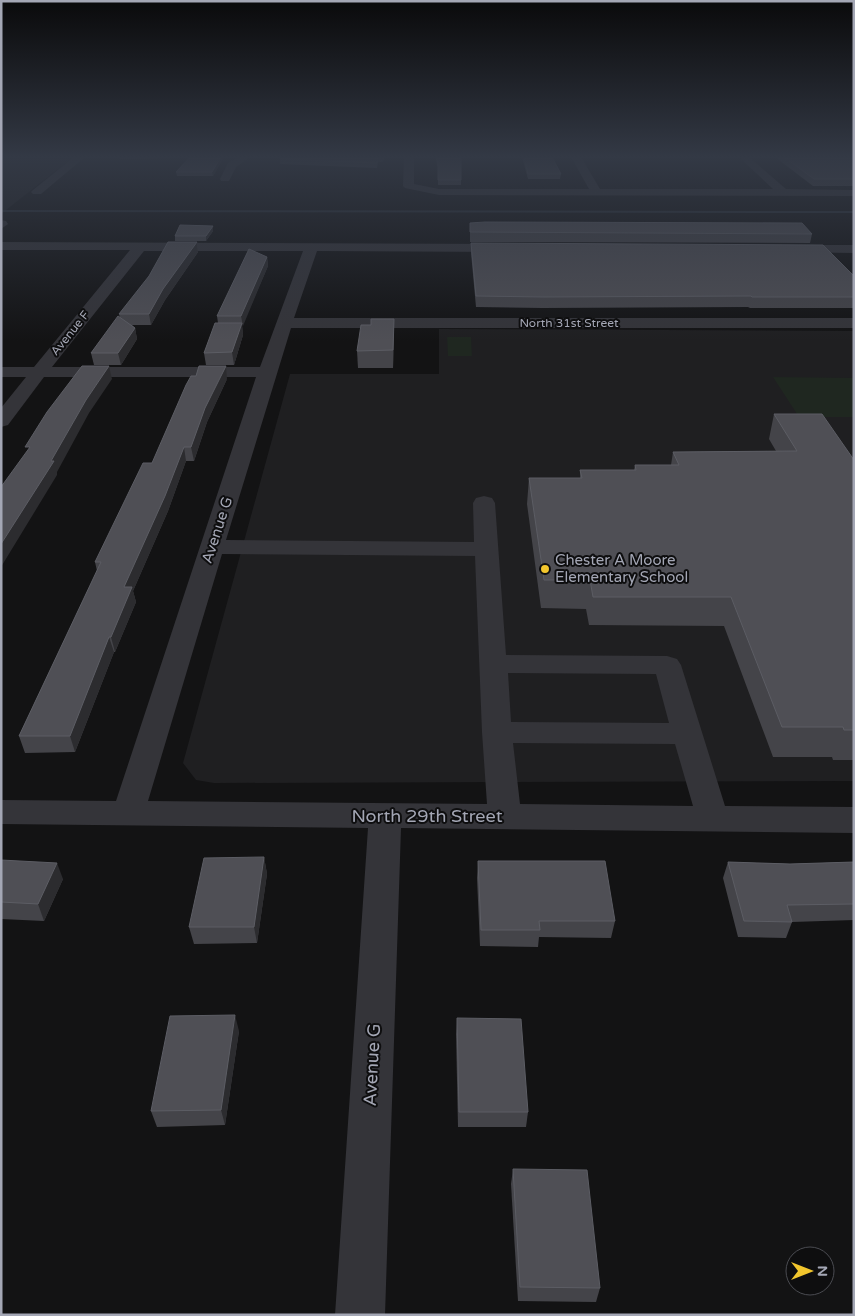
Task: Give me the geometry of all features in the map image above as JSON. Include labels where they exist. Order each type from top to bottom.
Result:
[{"type":"street","points":[[1,246],[518,248]]},
{"type":"street","name":"Avenue F","points":[[2,420],[38,372],[140,247]]},
{"type":"street","name":"Avenue G","points":[[128,814],[267,372],[310,248]]},
{"type":"street","points":[[776,249],[851,252]]},
{"type":"street","name":"North 31st Street","points":[[284,323],[854,323]]},
{"type":"street","points":[[1,372],[267,372]]},
{"type":"street","points":[[484,503],[497,732],[505,817]]},
{"type":"street","points":[[212,547],[486,549]]},
{"type":"street","points":[[493,664],[667,665],[713,819]]},
{"type":"street","points":[[497,732],[687,734]]},
{"type":"street","name":"North 29th Street","points":[[1,812],[854,820]]},
{"type":"street","name":"Avenue G","points":[[360,1315],[385,816]]},
{"type":"shaded area","name":"Chester A Moore Elementary School","points":[[439,329],[854,331],[854,781],[214,783],[196,780],[183,763],[290,374],[439,374]]},
{"type":"shaded area","points":[[447,337],[471,337],[472,356],[448,356]]},
{"type":"shaded area","points":[[773,377],[854,378],[854,417],[799,417]]},
{"type":"building","points":[[470,223],[802,223],[812,234],[470,232]]},
{"type":"building","points":[[180,225],[213,226],[206,236],[175,236]]},
{"type":"building","points":[[168,242],[197,242],[163,289],[149,314],[119,314],[149,276]]},
{"type":"building","points":[[471,243],[823,245],[854,276],[854,297],[476,296]]},
{"type":"building","points":[[249,249],[267,257],[241,316],[217,316]]},
{"type":"building","points":[[118,316],[135,328],[118,353],[91,353]]},
{"type":"building","points":[[371,319],[394,319],[393,350],[357,351],[361,325],[371,325]]},
{"type":"building","points":[[215,323],[242,323],[232,352],[204,353]]},
{"type":"building","points":[[82,366],[109,366],[86,400],[51,461],[54,461],[1,544],[1,487],[30,447],[25,447],[47,412]]},
{"type":"building","points":[[199,366],[226,366],[205,408],[191,447],[184,447],[165,496],[124,587],[132,587],[111,637],[109,637],[70,736],[19,736],[101,562],[95,562],[143,463],[152,463],[186,385],[191,376],[196,376]]},
{"type":"building","points":[[774,414],[822,414],[854,460],[854,730],[844,730],[843,727],[782,727],[731,597],[593,597],[590,580],[544,580],[529,478],[582,478],[580,470],[636,470],[635,465],[679,465],[673,452],[797,451]]},
{"type":"building","points":[[264,857],[254,927],[189,927],[204,858]]},
{"type":"building","points":[[1,860],[57,863],[38,904],[1,902]]},
{"type":"building","points":[[478,861],[605,861],[615,921],[539,921],[540,930],[481,930]]},
{"type":"building","points":[[728,862],[790,864],[854,862],[854,904],[787,905],[792,922],[744,921]]},
{"type":"building","points":[[235,1015],[221,1110],[151,1111],[170,1016]]},
{"type":"building","points":[[457,1018],[521,1019],[528,1112],[459,1112]]},
{"type":"building","points":[[513,1169],[587,1170],[600,1288],[520,1287]]},
{"type":"place","name":"Chester A Moore Elementary School","points":[[545,569]]}]
